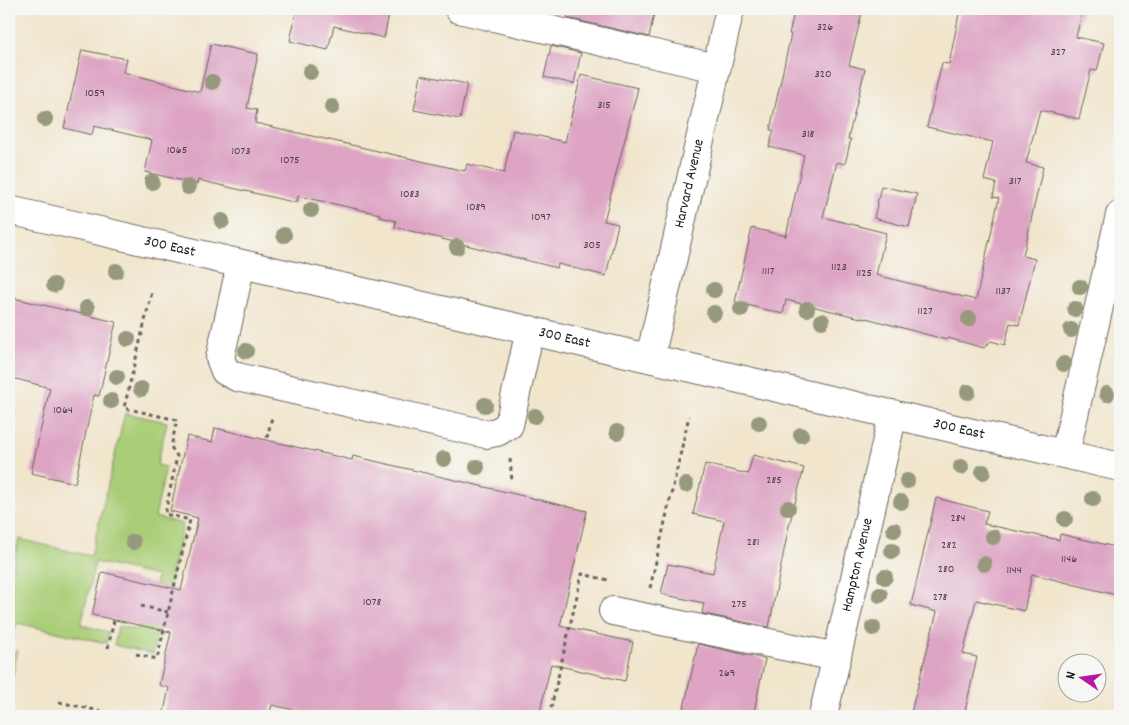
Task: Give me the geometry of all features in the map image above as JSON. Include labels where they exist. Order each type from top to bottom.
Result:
[{"type":"street","points":[[459,9],[716,68]]},
{"type":"street","name":"Harvard Avenue","points":[[650,358],[730,9]]},
{"type":"street","name":"300 East","points":[[9,210],[1120,467]]},
{"type":"street","points":[[1065,454],[1120,215]]},
{"type":"street","points":[[241,264],[220,358],[225,371],[237,377],[486,434],[497,432],[509,425],[530,330]]},
{"type":"street","name":"Hampton Avenue","points":[[823,716],[893,414]]},
{"type":"street","points":[[613,611],[837,657]]},
{"type":"path","points":[[136,654],[157,659],[190,520],[165,514],[177,456],[171,447],[177,420],[124,408],[152,292]]},
{"type":"path","points":[[650,589],[689,416]]},
{"type":"path","points":[[549,716],[582,574],[611,581]]},
{"type":"path","points":[[141,606],[168,612]]},
{"type":"path","points":[[108,648],[114,620]]},
{"type":"path","points":[[59,702],[104,712]]},
{"type":"green space","points":[[125,413],[167,422],[157,465],[166,467],[155,517],[183,524],[164,608],[151,604],[157,576],[95,562],[81,625],[109,632],[106,643],[17,623],[12,642],[9,644],[9,582],[19,539],[91,556]]},
{"type":"green space","points":[[142,609],[162,614],[153,654],[114,645],[118,626],[137,630]]},
{"type":"green space","points":[[18,650],[9,693],[9,656]]},
{"type":"building","points":[[297,9],[390,9],[384,38],[334,26],[328,50],[290,41]]},
{"type":"building","points":[[568,9],[655,9],[649,37],[567,18]]},
{"type":"building","points":[[795,9],[863,9],[849,65],[865,69],[848,139],[851,139],[845,164],[837,162],[823,217],[886,233],[876,275],[976,300],[999,198],[993,197],[996,183],[984,180],[993,142],[927,127],[942,63],[949,64],[960,9],[1083,9],[1076,37],[1104,43],[1097,71],[1091,70],[1079,119],[1040,110],[1026,163],[1043,167],[1023,256],[1035,259],[1019,325],[1010,323],[1005,345],[991,341],[984,348],[786,300],[783,314],[735,302],[752,228],[786,236],[804,155],[769,147],[774,130],[770,130]]},
{"type":"building","points":[[211,44],[258,54],[247,108],[257,110],[255,123],[465,171],[467,164],[504,173],[513,130],[565,142],[581,75],[638,88],[604,221],[618,224],[606,276],[558,264],[557,268],[395,227],[396,221],[380,217],[380,214],[298,196],[297,203],[198,180],[197,184],[145,172],[152,140],[94,126],[92,135],[64,128],[82,50],[127,59],[123,72],[200,92]]},
{"type":"building","points":[[551,46],[581,53],[574,84],[544,77]]},
{"type":"building","points":[[421,75],[467,84],[460,119],[414,110]]},
{"type":"building","points":[[881,186],[917,194],[909,227],[874,218]]},
{"type":"building","points":[[9,297],[116,322],[99,396],[94,395],[75,483],[31,473],[50,388],[9,377]]},
{"type":"building","points":[[215,428],[352,460],[353,456],[587,511],[560,626],[633,642],[625,681],[551,664],[539,716],[321,716],[272,705],[269,716],[163,716],[169,688],[159,685],[171,632],[92,615],[102,572],[181,590],[198,518],[170,511],[187,436],[212,442]]},
{"type":"building","points":[[753,455],[804,468],[788,530],[769,627],[704,614],[702,613],[704,603],[661,594],[668,564],[713,573],[724,521],[693,514],[705,464],[748,474]]},
{"type":"building","points":[[936,498],[988,511],[984,524],[1059,540],[1060,534],[1120,548],[1120,596],[1032,574],[1024,611],[976,600],[963,654],[977,657],[964,716],[910,716],[937,612],[911,605]]},
{"type":"building","points":[[698,644],[765,659],[753,716],[682,716]]}]
